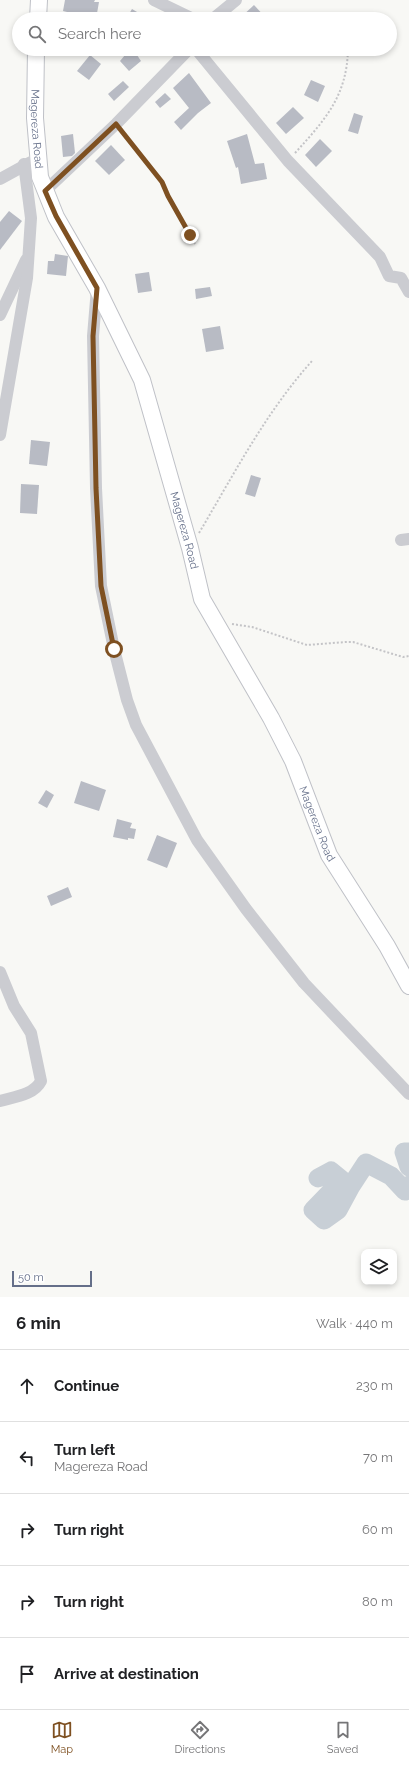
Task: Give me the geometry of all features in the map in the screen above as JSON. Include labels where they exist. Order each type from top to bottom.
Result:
[{"type":"street","points":[[38,12],[39,0]]},
{"type":"street","points":[[154,0],[179,12]]},
{"type":"street","points":[[221,12],[236,0]]},
{"type":"street","name":"Magereza Road","points":[[36,56],[35,112],[31,162],[40,177],[56,216],[97,288],[142,380],[190,548],[202,599],[293,761],[329,855],[388,946],[409,986]]},
{"type":"street","points":[[45,191],[116,124],[182,56]]},
{"type":"street","points":[[202,56],[288,161],[380,257],[389,276],[401,278],[409,292]]},
{"type":"street","points":[[0,179],[31,162],[31,218],[26,291],[0,435]]},
{"type":"street","points":[[0,315],[28,257]]},
{"type":"street","points":[[97,288],[93,336],[96,488],[101,586],[114,649],[127,700],[136,725],[197,840],[246,909],[304,983],[409,1094]]},
{"type":"street","points":[[0,972],[14,1006],[30,1033],[41,1081],[38,1087],[25,1094],[0,1101]]},
{"type":"path","points":[[288,161],[329,114],[340,93],[348,66],[348,56]]},
{"type":"path","points":[[116,124],[162,182],[168,196],[195,244]]},
{"type":"path","points":[[190,548],[267,420],[295,381],[312,361]]},
{"type":"path","points":[[214,622],[252,627],[307,645],[346,642],[368,646],[404,657],[409,656]]},
{"type":"building","points":[[65,0],[95,0],[94,2],[99,2],[97,12],[63,11]]},
{"type":"building","points":[[254,5],[260,12],[246,12]]},
{"type":"building","points":[[132,9],[137,12],[130,12]]},
{"type":"building","points":[[89,56],[101,64],[89,80],[77,71]]},
{"type":"building","points":[[124,56],[138,56],[141,61],[129,71],[120,61]]},
{"type":"building","points":[[189,73],[211,103],[198,113],[181,130],[174,122],[189,108],[173,88]]},
{"type":"building","points":[[311,80],[325,86],[318,102],[304,95]]},
{"type":"building","points":[[123,81],[129,87],[114,101],[108,94]]},
{"type":"building","points":[[165,93],[171,99],[160,108],[155,102]]},
{"type":"building","points":[[293,107],[304,118],[286,134],[276,123]]},
{"type":"building","points":[[354,113],[363,116],[358,134],[348,131]]},
{"type":"building","points":[[73,134],[75,153],[72,156],[63,157],[61,136]]},
{"type":"building","points":[[247,134],[255,164],[264,163],[267,179],[241,184],[238,167],[236,168],[227,141]]},
{"type":"building","points":[[320,139],[332,151],[316,167],[305,155]]},
{"type":"building","points":[[111,145],[125,160],[109,175],[95,161]]},
{"type":"building","points":[[9,211],[22,221],[0,250],[0,222]]},
{"type":"building","points":[[55,254],[68,256],[66,276],[47,274],[48,261],[54,261]]},
{"type":"building","points":[[149,272],[152,291],[138,293],[135,274]]},
{"type":"building","points":[[210,287],[212,296],[196,299],[195,289]]},
{"type":"building","points":[[220,326],[224,349],[206,352],[202,329]]},
{"type":"building","points":[[31,440],[50,442],[47,466],[29,464]]},
{"type":"building","points":[[251,475],[261,478],[255,497],[245,494]]},
{"type":"building","points":[[21,484],[39,485],[37,514],[20,513]]},
{"type":"building","points":[[81,781],[106,790],[99,811],[74,803]]},
{"type":"building","points":[[46,790],[54,795],[47,808],[38,803]]},
{"type":"building","points":[[117,819],[132,823],[130,828],[136,829],[134,839],[128,838],[128,840],[113,837]]},
{"type":"building","points":[[157,835],[177,843],[167,868],[147,860]]},
{"type":"building","points":[[68,887],[72,897],[51,906],[47,896]]},
{"type":"waterway","points":[[409,1152],[404,1152],[409,1167]]},
{"type":"waterway","points":[[318,1178],[331,1171],[342,1180],[313,1210],[324,1220],[338,1210],[366,1163],[391,1176],[405,1191],[409,1185]]},
{"type":"route","points":[[114,649],[101,586],[96,488],[93,336],[97,288],[56,216],[45,191],[116,124],[162,182],[168,196],[190,235]]}]
